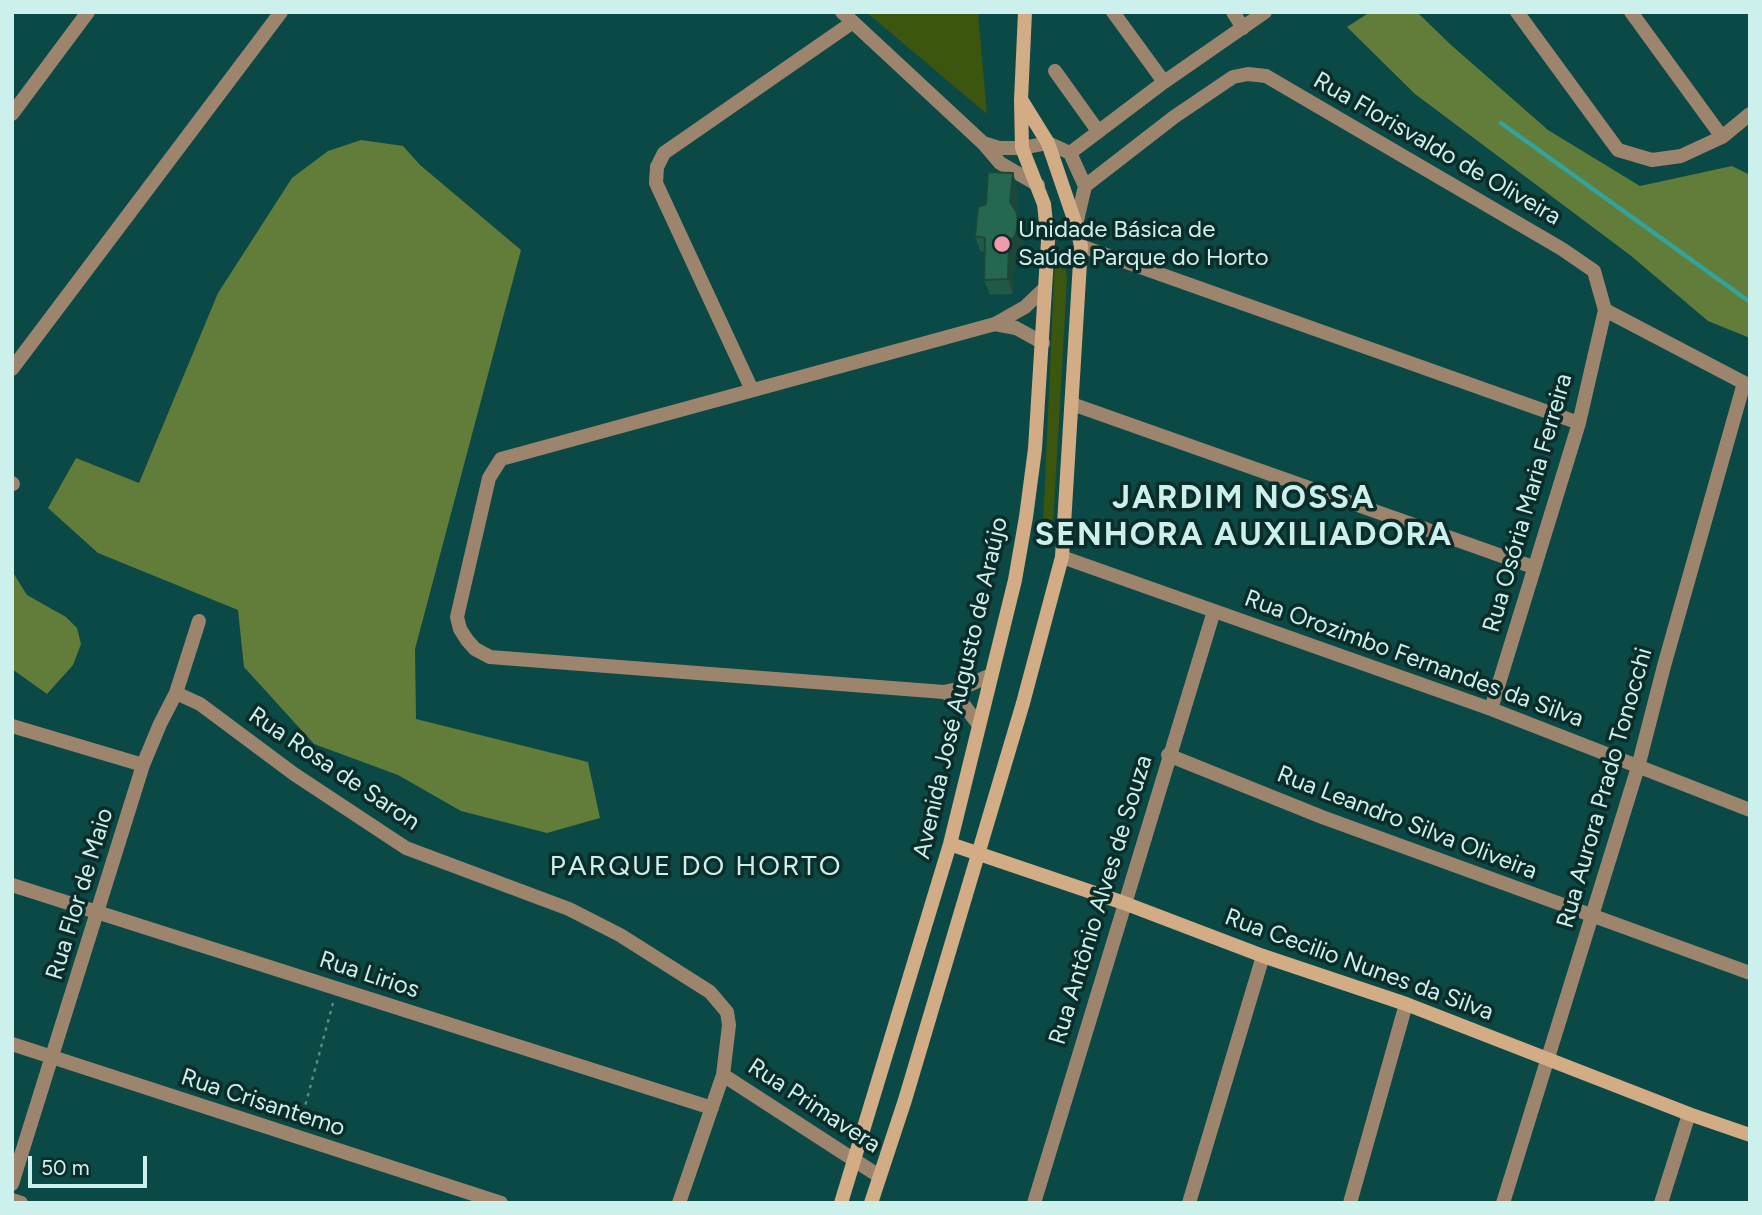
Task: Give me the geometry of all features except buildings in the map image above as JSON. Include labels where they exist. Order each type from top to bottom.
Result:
[{"type":"street","points":[[12,114],[88,12]]},
{"type":"street","points":[[12,369],[281,12]]},
{"type":"street","name":"Avenida José Augusto de Araújo","points":[[841,1203],[953,845],[1015,580],[1026,517],[1035,449],[1048,241],[1044,204],[1023,148],[1021,100],[1026,12]]},
{"type":"street","points":[[1113,12],[1164,82]]},
{"type":"street","points":[[1233,12],[1243,27]]},
{"type":"street","points":[[1070,153],[1164,82],[1265,12]]},
{"type":"street","points":[[1517,12],[1618,150],[1652,160],[1681,156],[1722,137],[1750,114]]},
{"type":"street","points":[[1631,12],[1722,137]]},
{"type":"street","points":[[752,390],[656,183],[657,167],[664,153],[847,17],[984,143],[1000,163],[1038,185]]},
{"type":"street","points":[[1055,71],[1098,131]]},
{"type":"street","name":"Rua Florisvaldo de Oliveira","points":[[1085,186],[1174,117],[1233,77],[1248,74],[1266,76],[1562,249],[1594,271],[1605,310]]},
{"type":"street","points":[[871,1203],[905,1100],[1023,703],[1062,557],[1081,246],[1048,143],[1021,100]]},
{"type":"street","points":[[984,143],[999,148],[1023,148],[1048,143],[1070,153],[1085,186],[1076,225]]},
{"type":"street","points":[[1081,246],[1578,423]]},
{"type":"street","points":[[991,675],[962,688],[944,692],[490,657],[475,649],[460,629],[457,617],[489,478],[501,459],[995,324],[1025,307],[1045,288]]},
{"type":"street","points":[[1605,310],[1747,385]]},
{"type":"street","name":"Rua Osória Maria Ferreira","points":[[1491,709],[1578,423],[1605,310]]},
{"type":"street","points":[[995,324],[1016,328],[1042,343]]},
{"type":"street","name":"Rua Aurora Prado Tonocchi","points":[[1503,1203],[1638,767],[1664,666],[1747,385]]},
{"type":"street","points":[[1072,404],[1533,567]]},
{"type":"street","name":"Rua Orozimbo Fernandes da Silva","points":[[1062,557],[1491,709],[1750,810]]},
{"type":"street","name":"Rua Antônio Alves de Souza","points":[[1034,1203],[1168,755],[1214,611]]},
{"type":"street","name":"Rua Flor de Maio","points":[[12,1184],[99,913],[143,765],[159,724],[176,693],[199,621]]},
{"type":"street","points":[[944,692],[960,700],[979,725]]},
{"type":"street","name":"Rua Rosa de Saron","points":[[176,693],[200,704],[294,774],[406,848],[569,909],[620,935],[710,992],[727,1012],[729,1025],[723,1075]]},
{"type":"street","points":[[12,726],[143,765]]},
{"type":"street","name":"Rua Leandro Silva Oliveira","points":[[1168,755],[1322,817],[1750,973]]},
{"type":"street","name":"Rua Cecilio Nunes da Silva","points":[[953,845],[1406,1004],[1750,1135]]},
{"type":"street","name":"Rua Lirios","points":[[12,885],[712,1108]]},
{"type":"street","points":[[1189,1203],[1263,956]]},
{"type":"street","points":[[1350,1203],[1406,1004]]},
{"type":"street","name":"Rua Crisantemo","points":[[12,1044],[501,1203]]},
{"type":"street","points":[[679,1203],[723,1075]]},
{"type":"street","name":"Rua Primavera","points":[[723,1075],[879,1176]]},
{"type":"street","points":[[1661,1203],[1689,1114]]},
{"type":"street","points":[[12,1200],[21,1203]]},
{"type":"path","points":[[296,1138],[337,989]]},
{"type":"green space","points":[[866,12],[978,12],[987,114]]},
{"type":"green space","points":[[1370,12],[1417,12],[1548,130],[1640,186],[1732,166],[1750,175],[1750,338],[1708,321],[1630,255],[1415,94],[1347,27]]},
{"type":"green space","points":[[361,140],[403,146],[420,165],[521,250],[415,649],[416,719],[588,762],[600,818],[547,833],[461,811],[398,775],[314,744],[244,667],[238,610],[98,553],[48,508],[76,458],[139,483],[218,293],[292,178],[328,151]]},
{"type":"green space","points":[[1055,258],[1065,263],[1067,280],[1053,526],[1043,523]]},
{"type":"green space","points":[[12,571],[27,595],[66,617],[77,628],[81,644],[73,665],[47,694],[12,669]]},
{"type":"waterway","points":[[1501,123],[1750,302]]},
{"type":"place","name":"Unidade Básica de Saúde Parque do Horto","points":[[1002,244]]},
{"type":"district","name":"JARDIM NOSSA SENHORA AUXILIADORA","points":[[1244,518]]},
{"type":"district","name":"PARQUE DO HORTO","points":[[696,867]]}]
